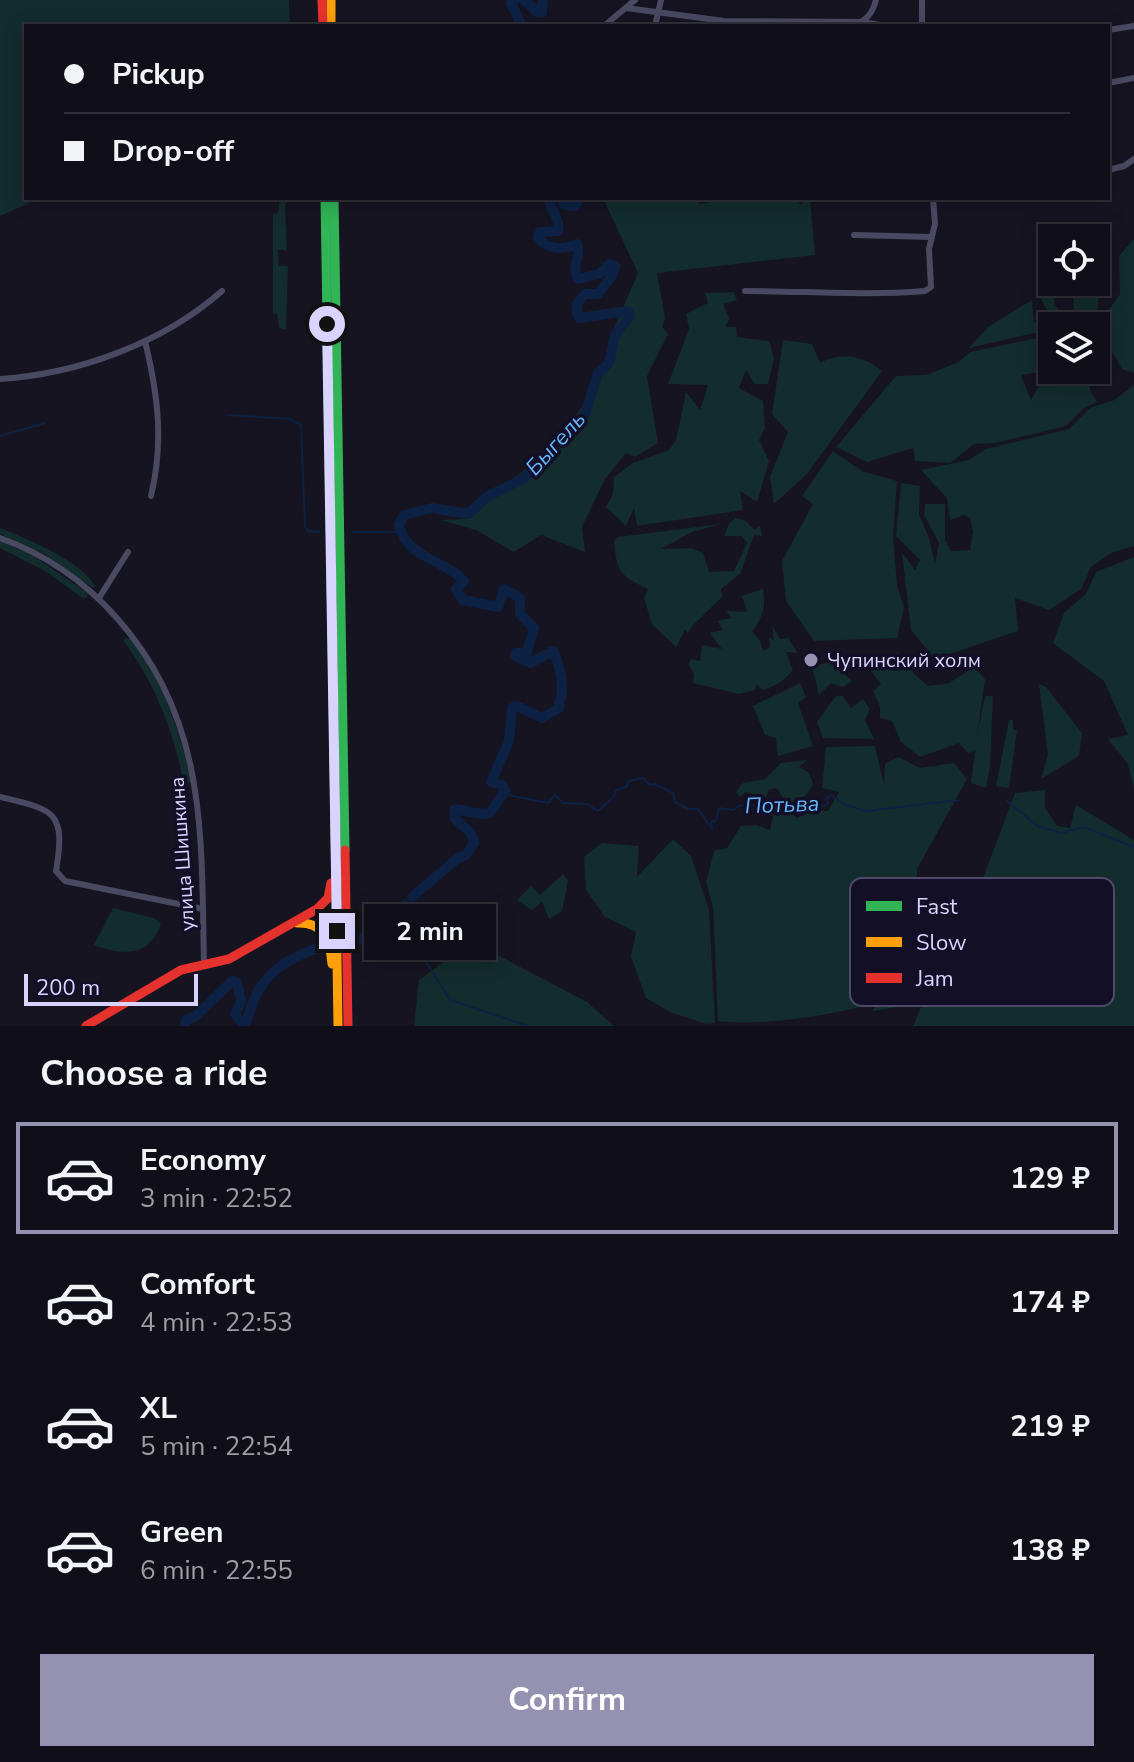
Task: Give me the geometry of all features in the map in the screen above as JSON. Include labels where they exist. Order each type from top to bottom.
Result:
[{"type":"main road","points":[[322,0],[323,24]]},
{"type":"main road","points":[[331,0],[331,24]]},
{"type":"main road","points":[[325,200],[338,1026]]},
{"type":"main road","points":[[334,200],[348,1026]]},
{"type":"main road","points":[[86,1026],[181,970],[229,959],[317,909],[328,898],[335,843]]},
{"type":"main road","points":[[286,926],[311,923],[325,931],[330,940],[338,1012]]},
{"type":"street","points":[[606,24],[635,0]]},
{"type":"street","points":[[655,24],[661,0]]},
{"type":"street","points":[[857,24],[872,13],[876,0]]},
{"type":"street","points":[[922,0],[922,24]]},
{"type":"street","points":[[626,8],[724,21],[874,24]]},
{"type":"street","points":[[1110,30],[1134,26]]},
{"type":"street","points":[[1110,83],[1134,78]]},
{"type":"street","points":[[1110,170],[1124,166],[1134,159]]},
{"type":"street","points":[[745,291],[834,291],[876,295],[925,291],[931,287],[935,224],[933,200]]},
{"type":"street","points":[[854,235],[932,237]]},
{"type":"street","points":[[0,379],[57,371],[145,341],[222,291]]},
{"type":"street","points":[[145,341],[155,384],[160,432],[159,463],[151,496]]},
{"type":"street","name":"улица Шишкина","points":[[0,538],[51,563],[99,598],[138,641],[153,664],[182,725],[198,797],[204,963]]},
{"type":"street","points":[[99,598],[128,552]]},
{"type":"street","points":[[0,797],[44,809],[54,818],[62,839],[56,871],[65,881],[203,909]]},
{"type":"green space","points":[[0,0],[289,0],[290,24],[24,24],[24,200],[36,200],[0,216]]},
{"type":"green space","points":[[280,200],[288,200],[285,206],[287,251],[278,249],[279,266],[288,266],[286,330],[279,328],[277,314],[273,313],[273,214],[278,213]]},
{"type":"green space","points":[[604,200],[697,200],[700,204],[719,200],[797,200],[801,205],[803,200],[810,200],[815,255],[657,273],[665,318],[662,327],[668,334],[647,376],[658,443],[635,457],[626,453],[605,479],[582,527],[585,552],[541,535],[514,552],[476,530],[440,520],[468,519],[486,500],[550,450],[589,397],[609,357],[612,333],[638,273]]},
{"type":"green space","points":[[1134,239],[1134,373],[1122,369],[1110,348],[1110,312],[1107,312],[1120,294],[1119,256]]},
{"type":"green space","points":[[733,292],[737,300],[723,304],[729,318],[726,327],[736,327],[737,337],[769,341],[774,358],[768,384],[755,384],[746,370],[739,388],[763,401],[765,428],[759,440],[769,461],[757,502],[740,491],[743,510],[637,526],[634,508],[626,526],[606,507],[613,494],[614,477],[633,463],[669,450],[676,440],[686,392],[700,410],[708,385],[668,384],[689,329],[686,314],[708,303],[705,293]]},
{"type":"green space","points":[[1039,296],[1054,296],[1060,312],[1048,312]]},
{"type":"green space","points":[[1073,296],[1099,296],[1097,312],[1074,312]]},
{"type":"green space","points":[[1032,300],[1034,323],[1038,322],[1038,332],[969,348],[988,327]]},
{"type":"green space","points":[[1038,338],[1038,372],[1021,375],[1031,400],[1040,384],[1089,384],[1097,402],[1084,408],[1066,426],[995,443],[974,444],[950,463],[915,461],[913,448],[867,462],[836,447],[896,376],[926,375],[959,362],[970,352]]},
{"type":"green space","points":[[783,340],[812,344],[820,363],[836,357],[852,357],[882,371],[807,474],[774,504],[770,477],[788,432],[772,414]]},
{"type":"green space","points":[[1134,385],[1134,546],[1111,553],[1091,567],[1081,589],[1049,610],[1015,598],[1018,631],[935,659],[911,630],[902,552],[915,570],[920,560],[896,536],[901,483],[920,486],[919,514],[935,564],[939,543],[924,515],[925,504],[945,504],[945,540],[951,551],[970,550],[973,532],[970,518],[964,515],[950,520],[947,498],[921,470],[969,460],[986,449],[1069,429],[1090,408],[1114,400]]},
{"type":"green space","points":[[833,451],[862,471],[897,481],[893,537],[897,585],[904,608],[897,638],[814,641],[786,601],[782,561],[813,504],[802,496]]},
{"type":"green space","points":[[736,518],[746,521],[754,530],[760,525],[762,536],[754,535],[740,574],[721,589],[722,597],[688,633],[685,630],[676,647],[652,624],[644,598],[648,589],[625,576],[618,566],[614,541],[618,537],[721,524],[692,532],[661,549],[691,548],[703,553],[709,572],[734,571],[747,543],[742,536],[724,536],[729,524]]},
{"type":"green space","points":[[0,528],[67,560],[89,577],[95,586],[93,588],[45,554],[0,534]]},
{"type":"green space","points":[[0,541],[32,555],[89,594],[84,599],[45,571],[0,548]]},
{"type":"green space","points":[[1134,557],[1134,790],[1128,764],[1108,739],[1128,735],[1104,681],[1053,643],[1064,613],[1086,594],[1096,572]]},
{"type":"green space","points":[[763,589],[763,612],[752,631],[763,651],[770,647],[769,637],[774,641],[772,625],[780,639],[788,638],[798,653],[786,652],[793,670],[771,687],[762,690],[757,684],[755,690],[739,694],[693,683],[694,675],[689,664],[691,659],[700,661],[702,645],[722,649],[710,633],[723,630],[717,621],[732,618],[726,611],[747,612],[742,596]]},
{"type":"green space","points":[[132,639],[162,692],[192,783],[184,784],[162,709],[145,674],[123,640]]},
{"type":"green space","points":[[899,652],[914,674],[928,686],[949,683],[974,667],[985,679],[977,736],[985,696],[993,696],[986,788],[971,783],[975,751],[968,753],[959,743],[920,757],[901,742],[892,721],[880,718],[880,707],[873,691],[881,684],[868,667]]},
{"type":"green space","points":[[831,662],[852,681],[843,687],[831,683],[819,695],[812,666]]},
{"type":"green space","points":[[800,683],[806,697],[798,703],[813,746],[778,756],[776,738],[765,735],[753,706]]},
{"type":"green space","points":[[1039,684],[1046,687],[1082,733],[1079,756],[1041,779],[1048,755]]},
{"type":"green space","points":[[836,696],[843,696],[851,708],[863,699],[870,709],[865,720],[874,739],[823,738],[817,722]]},
{"type":"green space","points":[[1009,720],[1013,720],[1013,730],[1017,730],[1009,788],[996,786]]},
{"type":"green space","points":[[875,746],[884,784],[885,764],[898,757],[920,768],[954,763],[967,779],[917,869],[917,878],[850,878],[850,1006],[860,1007],[789,1020],[718,1021],[713,907],[706,882],[714,851],[727,848],[741,826],[757,825],[770,830],[775,806],[797,818],[804,815],[806,801],[814,811],[828,811],[839,792],[822,788],[826,747]]},
{"type":"green space","points":[[807,760],[799,767],[808,772],[813,783],[807,794],[795,801],[786,803],[777,788],[768,790],[767,797],[745,792],[740,797],[736,792],[743,783],[765,779],[781,763]]},
{"type":"green space","points":[[1045,790],[1045,808],[1057,826],[1070,828],[1076,805],[1134,840],[1134,1026],[913,1026],[922,1006],[1114,1006],[1114,878],[983,878],[1015,793]]},
{"type":"green space","points":[[673,839],[691,856],[709,910],[715,1023],[706,1024],[670,1012],[646,998],[631,957],[636,932],[605,917],[586,890],[584,857],[602,843],[639,846],[637,877]]},
{"type":"green space","points":[[563,874],[568,881],[562,911],[549,919],[542,902],[532,910],[517,900],[531,886],[540,895]]},
{"type":"green space","points":[[113,908],[154,918],[161,924],[150,943],[125,952],[94,945]]},
{"type":"green space","points":[[490,951],[587,1002],[614,1026],[414,1026],[419,980],[454,954]]},
{"type":"green space","points":[[875,1006],[904,1006],[873,1011]]},
{"type":"waterway","name":"Быгель","points":[[515,0],[511,3],[521,24]]},
{"type":"waterway","name":"Быгель","points":[[524,0],[537,12],[542,12],[543,0]]},
{"type":"waterway","name":"Быгель","points":[[412,897],[458,858],[466,855],[474,843],[471,833],[455,819],[455,809],[490,813],[505,791],[503,785],[491,782],[509,741],[512,708],[517,706],[542,718],[559,708],[561,680],[553,651],[530,663],[515,656],[516,653],[527,653],[534,628],[520,614],[520,598],[504,589],[498,607],[463,600],[456,589],[464,581],[409,545],[399,525],[404,515],[432,508],[468,514],[488,496],[525,478],[585,414],[598,373],[609,363],[615,335],[630,316],[628,311],[579,318],[577,308],[585,294],[598,294],[613,274],[615,266],[610,264],[599,274],[578,279],[575,270],[577,244],[556,248],[538,237],[540,232],[558,231],[551,200]]},
{"type":"waterway","name":"Быгель","points":[[563,200],[564,205],[575,206],[579,200]]},
{"type":"waterway","points":[[229,415],[290,419],[301,425],[305,527],[308,531],[319,532]]},
{"type":"waterway","points":[[0,436],[45,423]]},
{"type":"waterway","points":[[353,532],[401,532]]},
{"type":"waterway","name":"Потьва","points":[[503,794],[548,803],[555,795],[563,803],[587,804],[598,811],[614,797],[616,790],[626,787],[629,781],[643,778],[650,785],[655,784],[673,793],[675,802],[688,809],[698,809],[712,829],[711,822],[716,820],[719,808],[733,810],[745,805],[766,806],[771,801],[779,801],[781,805],[797,805],[801,800],[817,799],[823,807],[832,795],[843,804],[866,811],[960,800]]},
{"type":"waterway","name":"Потьва","points":[[1007,801],[1038,826],[1061,833],[1084,827],[1134,847]]},
{"type":"waterway","name":"Быгель","points":[[357,941],[377,930],[405,905]]},
{"type":"waterway","points":[[366,936],[394,939],[419,951]]},
{"type":"waterway","name":"Быгель","points":[[185,1026],[186,1020],[196,1016],[232,981],[237,983],[241,1001],[235,1014],[242,1023],[247,1022],[257,994],[272,973],[294,958],[321,947]]},
{"type":"waterway","points":[[426,962],[450,1000],[528,1026]]},
{"type":"traffic: fast","points":[[325,200],[334,758]]},
{"type":"traffic: fast","points":[[334,200],[345,850]]},
{"type":"traffic: slow","points":[[331,0],[331,24]]},
{"type":"traffic: slow","points":[[334,758],[338,1026]]},
{"type":"traffic: slow","points":[[297,923],[314,926],[324,934],[332,964]]},
{"type":"traffic: jam","points":[[322,0],[323,24]]},
{"type":"traffic: jam","points":[[345,850],[348,1026]]},
{"type":"traffic: jam","points":[[86,1026],[181,970],[229,959],[317,909],[328,898],[331,883]]},
{"type":"place","name":"Чупинский холм","points":[[811,660]]},
{"type":"route","points":[[327,324],[337,931]]}]
